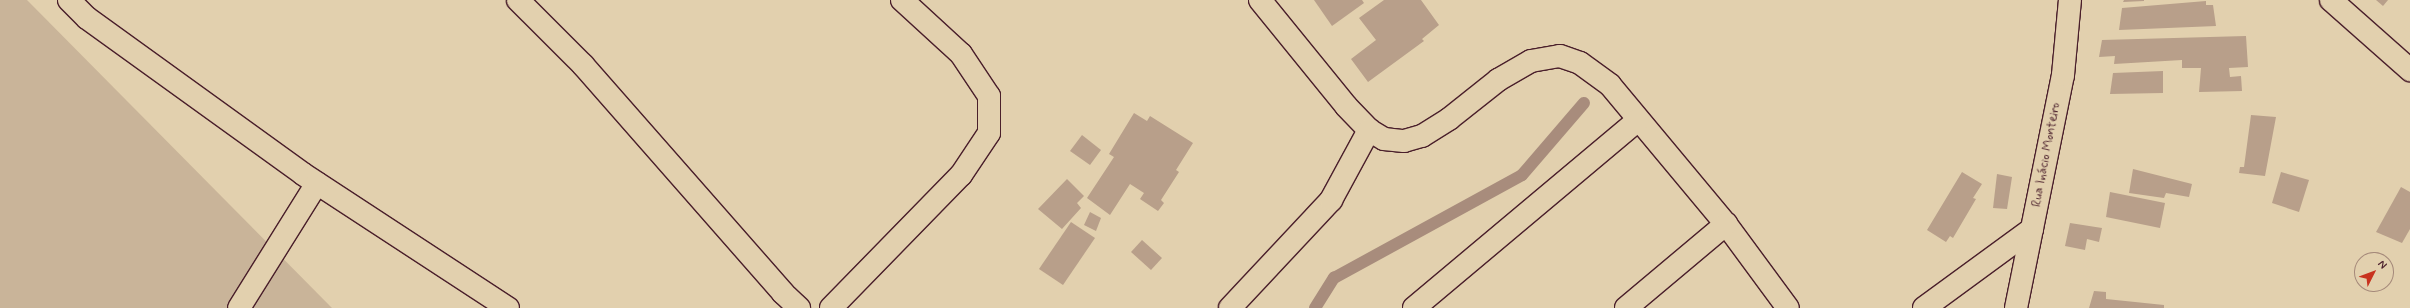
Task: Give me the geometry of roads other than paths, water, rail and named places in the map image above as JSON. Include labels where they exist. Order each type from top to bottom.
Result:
[{"type":"street","points":[[68,0],[87,18],[316,183],[508,308]]},
{"type":"street","points":[[518,0],[583,65],[783,293],[799,308]]},
{"type":"street","points":[[831,308],[961,175],[989,133],[989,96],[960,54],[902,0]]},
{"type":"street","points":[[1260,0],[1369,130],[1384,139],[1404,141],[1422,136],[1449,119],[1498,80],[1531,61],[1560,56],[1580,63],[1610,84],[1638,120],[1726,224],[1788,308]]},
{"type":"street","name":"Rua Inácio Monteiro","points":[[2016,308],[2063,75],[2070,0]]},
{"type":"street","points":[[2331,0],[2410,70]]},
{"type":"street","points":[[1414,308],[1638,120]]},
{"type":"street","points":[[1230,308],[1331,200],[1369,130]]},
{"type":"street","points":[[239,308],[316,183]]},
{"type":"street","points":[[1626,308],[1726,224]]},
{"type":"street","points":[[1924,308],[2032,229]]},
{"type":"waterway","points":[[1315,308],[1334,278],[1522,175],[1584,103]]}]
